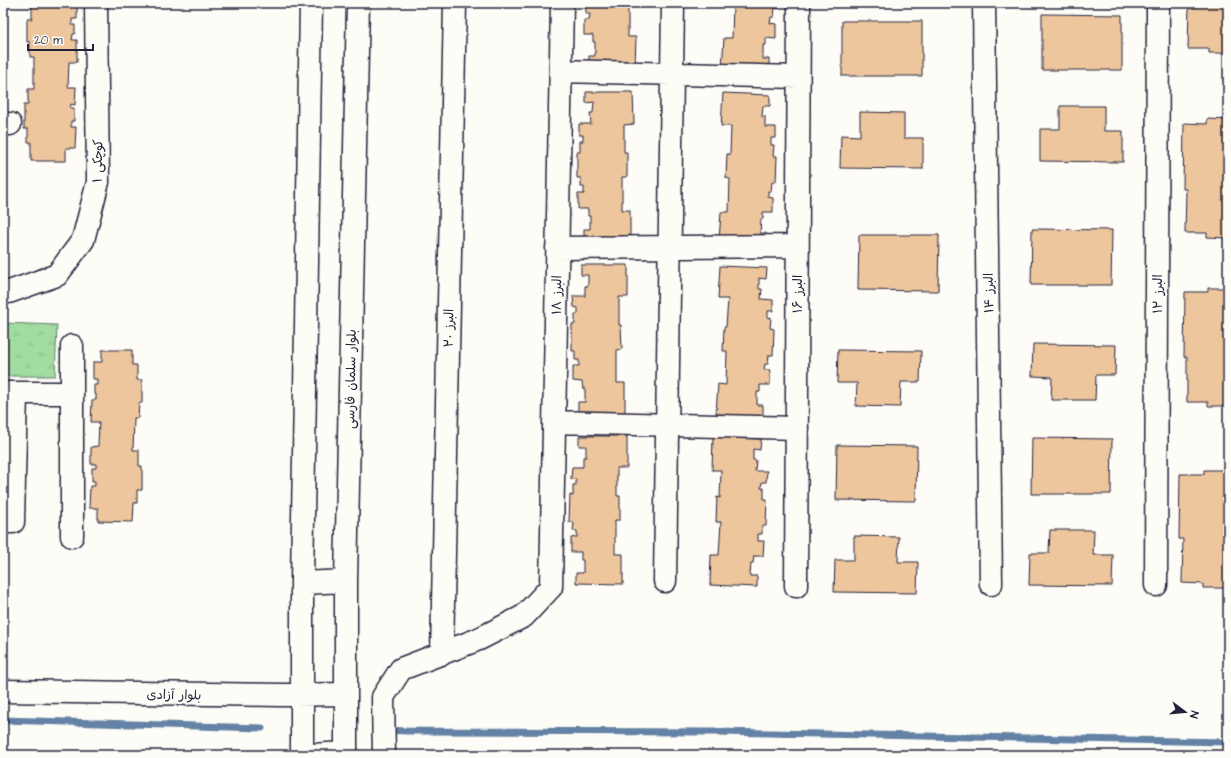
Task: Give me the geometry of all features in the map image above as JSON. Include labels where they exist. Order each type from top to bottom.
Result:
[{"type":"street","name":"کوچکی ۱","points":[[3,292],[9,292],[56,275],[83,240],[98,182],[96,3]]},
{"type":"street","points":[[302,755],[302,583],[311,3]]},
{"type":"street","name":"بلوار سلمان فارسی","points":[[346,754],[346,581],[358,3]]},
{"type":"street","name":"البرز ۲۰","points":[[442,654],[455,3]]},
{"type":"street","name":"البرز ۱۸","points":[[442,654],[479,639],[524,616],[551,587],[562,3]]},
{"type":"street","points":[[665,581],[673,3]]},
{"type":"street","name":"البرز ۱۶","points":[[796,586],[799,3]]},
{"type":"street","name":"البرز ۱۴","points":[[984,3],[991,584]]},
{"type":"street","name":"البرز ۱۲","points":[[1156,585],[1158,3]]},
{"type":"street","points":[[560,71],[798,76]]},
{"type":"street","points":[[557,248],[798,246]]},
{"type":"street","points":[[72,346],[72,536]]},
{"type":"street","points":[[3,522],[13,522],[10,393],[72,393]]},
{"type":"street","points":[[554,422],[797,428]]},
{"type":"street","points":[[302,583],[346,581]]},
{"type":"street","points":[[384,755],[383,698],[401,669],[442,654]]},
{"type":"street","name":"بلوار آزادی","points":[[3,691],[302,696],[345,694]]},
{"type":"street","points":[[310,755],[346,754]]},
{"type":"green space","points":[[3,323],[57,325],[55,376],[3,376]]},
{"type":"building","points":[[38,3],[77,3],[77,19],[72,19],[72,25],[75,25],[75,34],[73,34],[72,40],[77,40],[77,62],[69,62],[68,87],[76,87],[75,105],[71,104],[70,108],[74,108],[74,121],[71,121],[71,127],[76,127],[75,148],[66,148],[66,161],[31,161],[31,142],[28,142],[28,129],[24,129],[24,105],[28,105],[28,89],[34,89],[34,57],[30,57],[30,42],[27,42],[27,19],[32,19],[32,5],[38,5]]},
{"type":"building","points":[[582,3],[628,3],[628,37],[636,37],[635,67],[589,66],[589,56],[595,56],[595,42],[593,42],[593,35],[584,35],[584,20],[589,20],[590,14],[586,14],[586,5],[582,5]]},
{"type":"building","points":[[729,3],[779,3],[779,9],[775,8],[774,17],[771,17],[770,23],[776,24],[776,39],[766,38],[766,45],[763,45],[763,59],[769,59],[769,69],[722,68],[724,38],[732,38],[733,5],[729,5]]},
{"type":"building","points":[[1186,3],[1228,3],[1228,53],[1209,53],[1209,49],[1188,49],[1189,4]]},
{"type":"building","points":[[1042,14],[1122,15],[1122,70],[1042,70]]},
{"type":"building","points":[[842,21],[922,21],[922,76],[842,76]]},
{"type":"building","points":[[586,92],[633,92],[634,124],[624,125],[624,152],[627,152],[627,177],[622,177],[622,210],[630,210],[630,240],[584,240],[584,229],[590,229],[590,216],[588,216],[588,209],[578,209],[578,194],[584,194],[584,187],[581,187],[581,178],[577,178],[577,152],[580,152],[580,141],[583,141],[583,135],[579,135],[579,124],[591,124],[590,113],[593,113],[594,102],[586,103]]},
{"type":"building","points":[[723,93],[770,95],[770,106],[763,106],[762,117],[765,116],[765,127],[776,127],[776,138],[771,138],[771,145],[774,145],[773,156],[777,156],[776,182],[772,182],[771,191],[768,191],[768,197],[773,198],[773,212],[763,212],[763,219],[761,219],[760,233],[766,233],[766,243],[719,241],[721,212],[729,212],[730,179],[726,178],[727,154],[730,154],[731,126],[721,126]]},
{"type":"building","points":[[1060,106],[1104,106],[1104,131],[1123,131],[1123,162],[1040,161],[1040,129],[1060,129]]},
{"type":"building","points":[[860,112],[904,113],[904,138],[923,138],[923,169],[840,168],[841,135],[860,136]]},
{"type":"building","points":[[1207,119],[1228,120],[1228,238],[1207,237],[1207,233],[1185,233],[1186,189],[1183,189],[1184,123],[1207,124]]},
{"type":"building","points":[[1032,229],[1112,230],[1111,285],[1031,285]]},
{"type":"building","points":[[859,235],[939,235],[938,291],[858,290]]},
{"type":"building","points":[[581,265],[628,265],[628,297],[619,297],[619,325],[621,325],[622,349],[617,350],[617,383],[625,383],[625,413],[578,412],[578,402],[585,402],[585,388],[583,389],[582,382],[573,381],[573,366],[579,366],[579,360],[575,360],[575,351],[572,351],[572,324],[575,324],[575,314],[578,314],[578,308],[574,307],[573,296],[585,296],[585,286],[588,286],[588,275],[581,275]]},
{"type":"building","points":[[720,266],[767,268],[766,279],[759,278],[759,289],[762,289],[761,299],[773,300],[773,311],[768,311],[768,318],[771,317],[770,328],[774,329],[773,355],[769,355],[768,364],[765,364],[764,370],[770,370],[770,385],[760,385],[760,392],[757,392],[757,405],[763,405],[763,416],[716,414],[718,384],[726,385],[727,351],[723,351],[724,327],[726,327],[728,299],[718,299]]},
{"type":"building","points":[[1208,288],[1228,288],[1228,406],[1208,406],[1208,402],[1187,402],[1187,357],[1184,357],[1185,292],[1208,292]]},
{"type":"building","points":[[1033,344],[1116,345],[1115,375],[1096,375],[1095,400],[1051,400],[1052,377],[1032,376]]},
{"type":"building","points":[[102,350],[132,350],[132,365],[137,365],[137,380],[142,380],[142,403],[139,403],[138,418],[134,418],[133,450],[139,450],[139,466],[142,466],[142,490],[137,490],[137,503],[134,503],[133,522],[98,521],[98,508],[89,508],[90,486],[95,486],[95,481],[92,481],[92,468],[96,468],[96,464],[91,464],[91,447],[98,446],[99,422],[91,422],[92,400],[96,400],[94,385],[97,385],[97,379],[93,379],[93,362],[102,362]]},
{"type":"building","points":[[838,350],[921,351],[920,382],[901,382],[900,407],[856,406],[857,383],[837,383]]},
{"type":"building","points":[[579,436],[627,436],[627,468],[617,468],[617,496],[620,496],[620,520],[615,520],[615,554],[623,554],[623,584],[576,583],[576,573],[583,573],[583,560],[581,560],[581,552],[571,552],[571,538],[577,537],[577,531],[573,531],[574,522],[569,522],[570,495],[573,496],[573,485],[576,485],[576,479],[571,479],[572,467],[583,467],[583,457],[586,457],[586,446],[579,446]]},
{"type":"building","points":[[713,437],[761,439],[760,450],[753,449],[753,460],[756,460],[755,471],[767,471],[766,482],[762,482],[761,488],[764,488],[764,499],[767,499],[766,526],[762,526],[762,534],[758,534],[758,541],[764,541],[763,556],[754,556],[753,563],[751,563],[750,576],[757,576],[757,587],[710,585],[711,555],[719,555],[721,522],[716,522],[717,497],[720,498],[721,470],[712,470]]},
{"type":"building","points":[[1032,438],[1112,439],[1111,494],[1031,494]]},
{"type":"building","points":[[837,445],[917,446],[916,501],[836,500]]},
{"type":"building","points":[[1204,470],[1228,470],[1228,588],[1203,588],[1203,584],[1182,583],[1183,539],[1179,539],[1180,474],[1204,474]]},
{"type":"building","points":[[1050,530],[1094,530],[1093,555],[1113,555],[1112,586],[1029,585],[1030,553],[1049,553]]},
{"type":"building","points":[[854,536],[899,537],[898,562],[918,562],[917,593],[834,592],[835,560],[854,560]]},
{"type":"waterway","points":[[3,720],[262,728]]},
{"type":"waterway","points":[[385,730],[715,732],[1228,742]]}]
